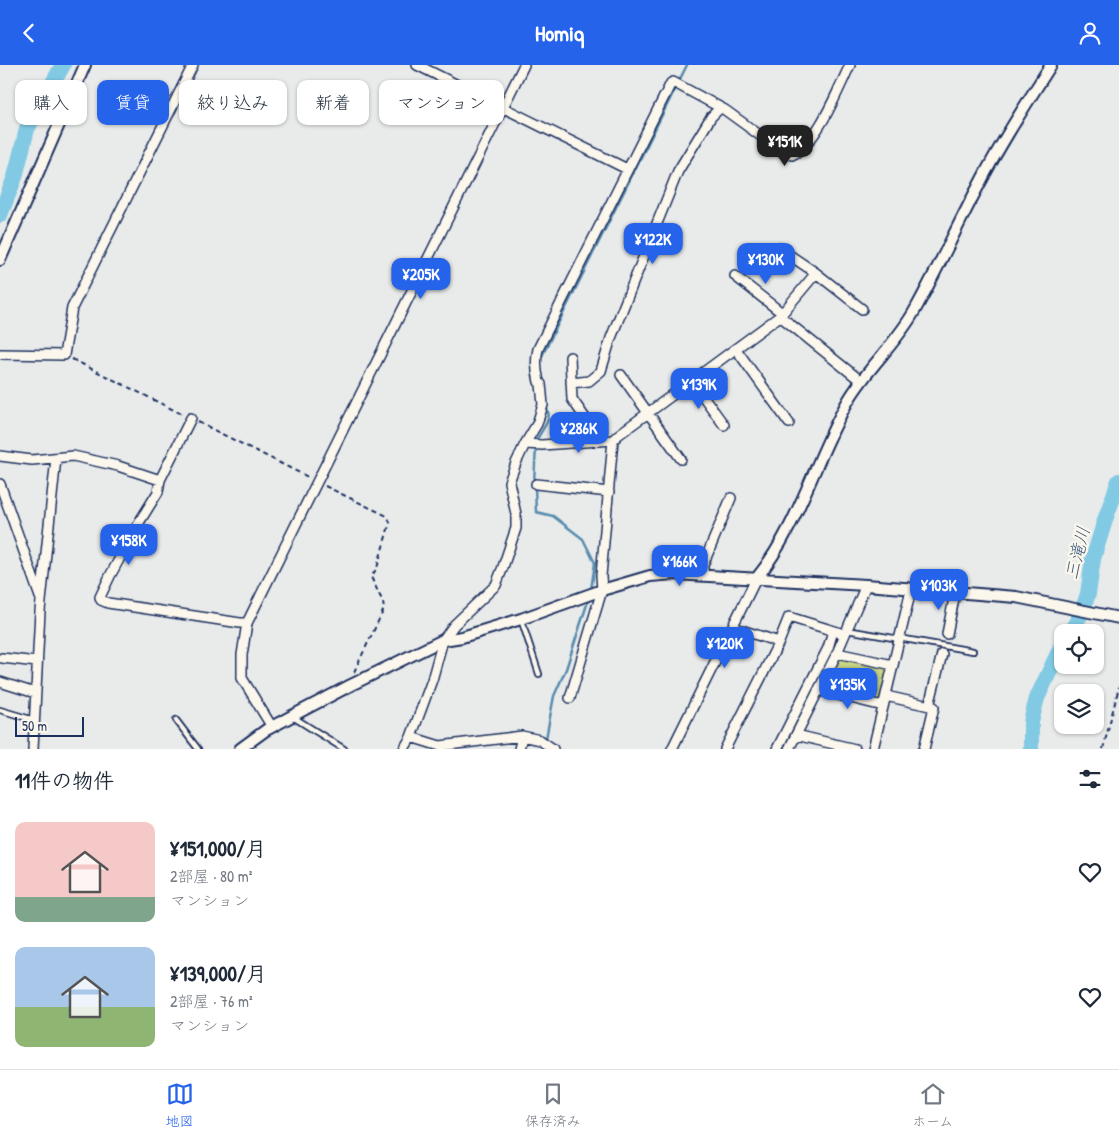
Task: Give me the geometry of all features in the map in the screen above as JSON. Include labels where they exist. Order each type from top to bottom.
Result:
[{"type":"street","points":[[0,259],[85,65]]},
{"type":"street","points":[[0,353],[64,355],[72,308],[193,65]]},
{"type":"street","points":[[417,65],[447,80]]},
{"type":"street","points":[[504,106],[524,65]]},
{"type":"street","points":[[404,749],[411,737],[432,680],[443,640],[454,625],[496,585],[503,567],[516,528],[516,514],[509,482],[516,463],[528,445],[538,424],[543,405],[541,384],[536,366],[538,349],[671,83],[673,82],[683,87],[720,108],[783,152],[788,155],[794,155],[812,137],[820,125],[850,65]]},
{"type":"street","points":[[672,749],[756,579],[770,562],[784,538],[836,424],[861,381],[894,342],[916,309],[980,183],[1051,65]]},
{"type":"street","points":[[504,108],[627,169]]},
{"type":"street","points":[[571,383],[594,379],[601,371],[611,338],[678,171],[711,117],[720,108]]},
{"type":"street","points":[[272,727],[242,677],[247,623],[495,125]]},
{"type":"street","points":[[780,248],[862,309]]},
{"type":"street","points":[[570,698],[599,591],[614,440],[618,435],[781,315],[816,273]]},
{"type":"street","points":[[734,276],[861,381]]},
{"type":"street","points":[[736,349],[789,423]]},
{"type":"street","points":[[570,357],[572,399],[601,441]]},
{"type":"street","points":[[621,375],[681,459]]},
{"type":"street","points":[[692,381],[724,425]]},
{"type":"street","points":[[191,418],[160,480],[158,493],[140,521],[101,594],[102,600],[108,603],[247,623]]},
{"type":"street","points":[[528,445],[614,440]]},
{"type":"street","points":[[0,456],[24,460],[67,456],[79,457],[124,468],[160,480]]},
{"type":"street","points":[[33,749],[41,599],[56,458]]},
{"type":"street","points":[[0,484],[41,599]]},
{"type":"street","points":[[536,484],[609,492]]},
{"type":"street","points":[[703,575],[703,565],[731,498]]},
{"type":"street","points":[[240,749],[292,716],[443,640],[462,637],[521,619],[599,591],[650,576],[674,574],[703,575],[1016,597],[1119,618]]},
{"type":"street","points":[[789,749],[837,653],[866,585]]},
{"type":"street","points":[[873,749],[911,590]]},
{"type":"street","points":[[947,634],[955,593]]},
{"type":"street","points":[[725,749],[779,643],[789,617],[833,631],[845,632]]},
{"type":"street","points":[[732,627],[779,643]]},
{"type":"street","points":[[776,749],[828,648],[833,631]]},
{"type":"street","points":[[929,706],[942,650]]},
{"type":"street","points":[[837,653],[893,665]]},
{"type":"street","points":[[2,658],[37,663]]},
{"type":"street","points":[[0,682],[35,693]]},
{"type":"street","points":[[818,690],[883,706]]},
{"type":"street","points":[[886,696],[934,707],[924,749]]},
{"type":"street","points":[[796,735],[855,749]]},
{"type":"street","points":[[411,737],[440,745],[522,736],[540,740],[552,748]]},
{"type":"street","points":[[519,749],[522,736]]},
{"type":"lane","points":[[521,619],[539,675]]},
{"type":"lane","points":[[845,632],[899,639],[942,650],[973,651]]},
{"type":"lane","points":[[942,650],[944,635],[947,634]]},
{"type":"lane","points":[[0,710],[34,720]]},
{"type":"lane","points":[[292,716],[344,749]]},
{"type":"lane","points":[[176,720],[198,749]]},
{"type":"path","points":[[318,482],[387,516],[390,522],[377,569],[371,577],[383,602],[384,609],[351,685]]},
{"type":"path","points":[[1103,749],[1119,687]]},
{"type":"green space","points":[[841,656],[886,666],[889,671],[881,699],[877,702],[825,689],[824,686],[838,658]]},
{"type":"waterway","points":[[0,215],[15,177],[27,129],[63,65]]},
{"type":"waterway","points":[[541,358],[687,65]]},
{"type":"waterway","points":[[540,365],[543,379]]},
{"type":"waterway","points":[[536,442],[547,421],[547,409]]},
{"type":"waterway","points":[[534,482],[536,447]]},
{"type":"waterway","name":"三滝川","points":[[1075,624],[1088,594],[1093,559],[1119,481]]},
{"type":"waterway","points":[[535,487],[536,512],[553,516],[583,539],[595,563],[591,590]]},
{"type":"waterway","points":[[544,749],[554,696],[566,669],[589,598]]},
{"type":"waterway","name":"三滝川","points":[[1031,749],[1031,722],[1037,698],[1054,662]]}]
